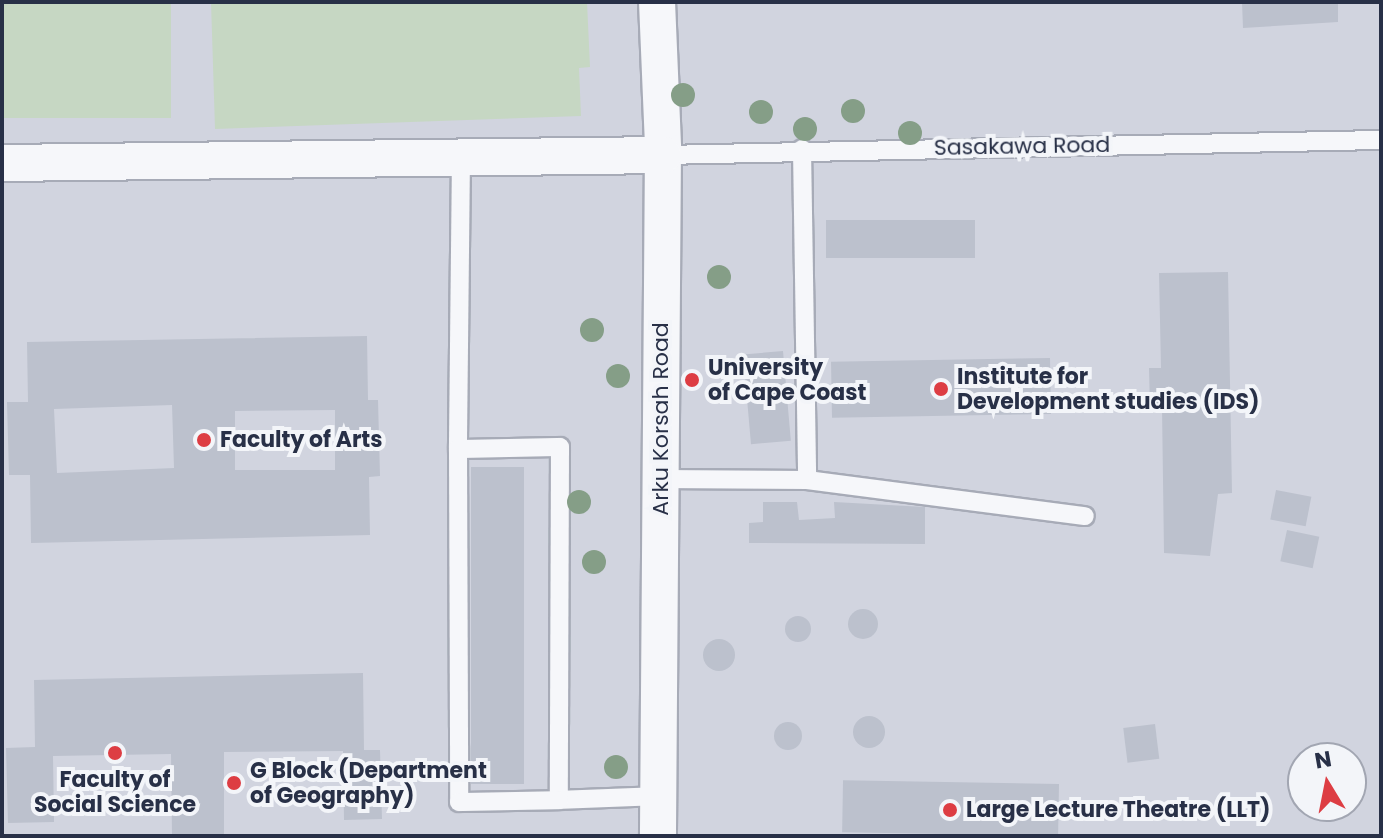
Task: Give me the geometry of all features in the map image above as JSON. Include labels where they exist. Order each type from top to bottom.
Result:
[{"type":"street","name":"Arku Korsah Road","points":[[657,2],[663,155],[658,836]]},
{"type":"street","points":[[2,163],[461,155],[663,155]]},
{"type":"lane","name":"Sasakawa Road","points":[[663,155],[802,149],[1381,140]]},
{"type":"lane","points":[[802,149],[807,480]]},
{"type":"lane","points":[[461,155],[459,802],[658,796]]},
{"type":"lane","points":[[458,449],[560,447],[559,800]]},
{"type":"lane","points":[[660,479],[807,480],[1085,516]]},
{"type":"shaded area","name":"University of Cape Coast","points":[[2,2],[1381,2],[1381,836],[2,836]]},
{"type":"green space","points":[[2,2],[171,2],[171,118],[2,118]]},
{"type":"green space","points":[[211,2],[587,2],[590,67],[579,68],[581,116],[215,129]]},
{"type":"building","points":[[1242,2],[1338,2],[1338,22],[1243,28]]},
{"type":"building","points":[[826,220],[975,220],[975,258],[826,258]]},
{"type":"building","points":[[1228,272],[1232,493],[1218,494],[1210,556],[1164,553],[1162,407],[1150,408],[1149,368],[1161,368],[1159,273]]},
{"type":"building","name":"Faculty of Arts","points":[[367,336],[368,400],[378,400],[380,476],[369,477],[370,535],[31,543],[30,475],[9,475],[7,402],[28,402],[27,342]],"holes":[[[172,405],[174,468],[57,473],[54,409]],[[335,410],[335,470],[235,470],[235,411]]]},
{"type":"building","points":[[783,351],[791,441],[751,444],[743,354]]},
{"type":"building","name":"Institute for Development studies (IDS)","points":[[1050,358],[1051,414],[832,418],[831,362]]},
{"type":"building","points":[[471,467],[524,467],[524,784],[471,784]]},
{"type":"building","points":[[1276,490],[1311,497],[1306,526],[1270,519]]},
{"type":"building","points":[[763,502],[797,502],[799,520],[835,518],[834,502],[925,507],[925,544],[749,543],[749,523],[763,522]]},
{"type":"building","points":[[1287,530],[1319,537],[1313,568],[1280,561]]},
{"type":"building","points":[[863,609],[869,610],[877,618],[877,630],[869,638],[863,639],[857,638],[849,630],[848,624],[849,618],[857,610]]},
{"type":"building","points":[[798,616],[807,620],[811,629],[807,638],[798,642],[789,638],[785,629],[789,620]]},
{"type":"building","points":[[719,639],[730,644],[735,655],[730,666],[719,671],[708,666],[703,655],[708,644]]},
{"type":"building","name":"Faculty of Social Science","points":[[363,673],[364,750],[380,750],[382,819],[344,820],[343,751],[224,752],[224,836],[172,836],[171,754],[53,756],[54,822],[8,823],[6,748],[35,747],[34,680]]},
{"type":"building","points":[[869,716],[881,720],[885,732],[881,744],[869,748],[857,744],[853,732],[857,720]]},
{"type":"building","points":[[788,722],[798,726],[802,736],[798,746],[788,750],[778,746],[774,736],[778,726]]},
{"type":"building","points":[[1155,724],[1159,759],[1128,763],[1123,728]]},
{"type":"building","name":"Large Lecture Theatre (LLT)","points":[[843,780],[1059,784],[1058,836],[842,832]]},
{"type":"place","name":"University of Cape Coast","points":[[692,380]]},
{"type":"place","name":"Institute for Development studies (IDS)","points":[[941,389]]},
{"type":"place","name":"Faculty of Arts","points":[[204,440]]},
{"type":"place","name":"Faculty of Social Science","points":[[115,753]]},
{"type":"place","name":"G Block (Department of Geography)","points":[[234,783]]},
{"type":"place","name":"Large Lecture Theatre (LLT)","points":[[950,810]]}]
